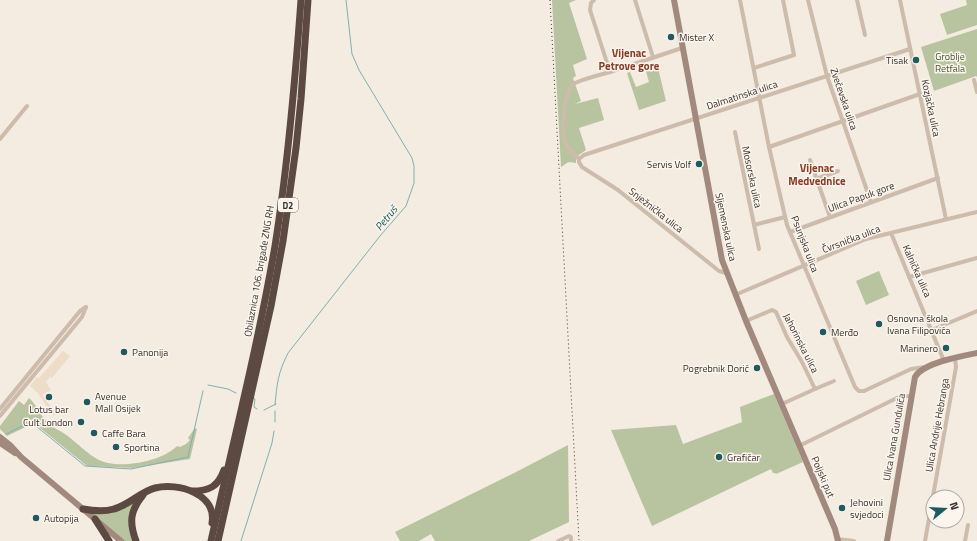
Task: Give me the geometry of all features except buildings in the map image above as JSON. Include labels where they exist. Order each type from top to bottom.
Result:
[{"type":"highway","name":"Obilaznica 106. brigade ZNG RH","points":[[214,540],[231,454],[264,306],[279,218],[294,92],[301,0]]},
{"type":"highway","name":"Obilaznica 106. brigade ZNG RH","points":[[214,540],[222,524],[283,241],[298,120],[308,0]]},
{"type":"highway","points":[[83,509],[97,511],[114,509],[153,489],[166,487],[190,491],[207,490],[217,483],[222,476],[226,461],[231,454]]},
{"type":"highway","points":[[190,491],[202,497],[210,506],[214,540]]},
{"type":"highway","points":[[136,541],[132,526],[132,516],[135,506],[144,494]]},
{"type":"highway","points":[[95,519],[109,541]]},
{"type":"highway","points":[[222,524],[222,541]]},
{"type":"street","points":[[594,0],[591,3],[590,10],[610,72]]},
{"type":"street","points":[[635,0],[653,57]]},
{"type":"street","name":"Sljemenska ulica","points":[[674,0],[718,247],[726,273],[799,446]]},
{"type":"street","name":"Psunjska ulica","points":[[740,0],[769,147],[785,217],[855,387],[860,392],[864,391],[904,372]]},
{"type":"street","points":[[754,68],[794,56],[783,0]]},
{"type":"street","name":"Zvečevska ulica","points":[[808,0],[827,76],[871,202]]},
{"type":"street","points":[[857,0],[865,35]]},
{"type":"street","name":"Kozjačka ulica","points":[[900,0],[946,219]]},
{"type":"street","points":[[579,159],[569,149],[564,138],[564,112],[570,89],[574,83],[682,48]]},
{"type":"street","name":"Dalmatinska ulica","points":[[579,159],[587,154],[910,49]]},
{"type":"street","points":[[974,80],[977,92]]},
{"type":"street","points":[[769,147],[920,94]]},
{"type":"street","points":[[0,139],[27,106]]},
{"type":"street","name":"Mosorska ulica","points":[[735,132],[759,249]]},
{"type":"street","name":"Snježnička ulica","points":[[579,159],[582,167],[618,190],[719,271],[726,273]]},
{"type":"street","points":[[810,160],[830,217]]},
{"type":"street","points":[[816,179],[838,171]]},
{"type":"street","name":"Ulica Papuk gore","points":[[790,232],[938,178]]},
{"type":"street","name":"Čvrsnička ulica","points":[[735,295],[866,239],[977,212]]},
{"type":"street","points":[[754,225],[785,217]]},
{"type":"street","name":"Kalnička ulica","points":[[891,233],[944,361]]},
{"type":"street","points":[[909,277],[977,258]]},
{"type":"street","points":[[0,409],[80,311],[86,307],[82,317],[0,416]]},
{"type":"street","name":"Jahorinska ulica","points":[[746,321],[772,310],[776,312],[787,337],[802,362],[815,389]]},
{"type":"street","points":[[932,330],[977,311]]},
{"type":"street","points":[[904,372],[914,368],[928,367],[954,358],[977,354]]},
{"type":"street","name":"Ulica Andrije Hebranga","points":[[925,541],[956,367],[954,358]]},
{"type":"street","name":"Ulica Ivana Gundulića","points":[[887,541],[913,382],[918,373],[928,367]]},
{"type":"street","points":[[904,372],[910,375],[913,382]]},
{"type":"street","name":"Jahorinska ulica","points":[[782,404],[834,381]]},
{"type":"street","points":[[799,446],[897,398],[911,396]]},
{"type":"street","points":[[0,437],[21,457]]},
{"type":"street","points":[[0,443],[21,457],[121,541]]},
{"type":"street","name":"Poljski put","points":[[799,446],[835,529],[838,540]]},
{"type":"street","points":[[965,541],[968,525]]},
{"type":"street","points":[[558,541],[569,536],[571,541]]},
{"type":"street","points":[[838,540],[854,541]]},
{"type":"green space","points":[[552,0],[576,0],[569,3],[587,59],[573,65],[576,76],[573,78],[581,101],[575,104],[598,98],[604,120],[579,128],[586,150],[576,157],[576,163],[569,162],[561,167]]},
{"type":"green space","points":[[966,0],[977,0],[977,25],[947,35],[940,14],[967,5]]},
{"type":"green space","name":"Groblje Retfala","points":[[977,29],[977,77],[976,76],[934,91],[921,47]]},
{"type":"green space","points":[[648,67],[650,71],[658,68],[666,101],[639,110],[627,73],[630,72],[636,87],[649,82],[645,68]]},
{"type":"green space","points":[[879,271],[889,295],[866,305],[856,281]]},
{"type":"green space","points":[[774,394],[803,462],[776,474],[773,473],[771,469],[652,526],[611,430],[676,425],[683,444],[742,422],[740,407]]},
{"type":"green space","points":[[29,398],[49,424],[65,434],[91,455],[102,461],[108,463],[125,464],[144,462],[163,456],[177,446],[180,447],[186,444],[190,440],[188,438],[195,428],[197,429],[190,459],[133,468],[87,466],[34,423],[7,436],[0,429],[0,426],[19,401],[24,405]]},
{"type":"green space","points":[[568,445],[569,522],[529,541],[435,541],[431,534],[419,541],[400,541],[395,532],[518,471]]},
{"type":"green space","points":[[137,498],[133,506],[134,541],[124,541],[93,514],[95,512]]},
{"type":"shaded area","points":[[63,351],[70,356],[52,378],[50,377],[46,382],[51,390],[42,395],[56,413],[54,416],[38,393],[30,386]]},
{"type":"waterway","name":"Petruš","points":[[275,405],[278,378],[288,353],[380,236],[406,206],[414,183],[414,166],[412,158],[359,70],[352,54],[346,0]]},
{"type":"waterway","points":[[208,385],[228,389],[236,393]]},
{"type":"waterway","points":[[6,434],[31,422],[85,466],[131,469],[188,457],[203,391]]},
{"type":"waterway","points":[[253,398],[255,399],[254,407],[257,409]]},
{"type":"waterway","points":[[264,410],[276,404]]},
{"type":"waterway","name":"Petruš","points":[[275,411],[275,422]]},
{"type":"waterway","name":"Petruš","points":[[241,541],[272,443],[274,431]]},
{"type":"railway","points":[[550,0],[579,541]]},
{"type":"place","name":"Mister X","points":[[671,37]]},
{"type":"place","name":"Tisak","points":[[916,60]]},
{"type":"place","name":"Servis Volf","points":[[699,164]]},
{"type":"place","name":"Osnovna škola Ivana Filipovića","points":[[879,324]]},
{"type":"place","name":"Merđo","points":[[823,332]]},
{"type":"place","name":"Marinero","points":[[946,348]]},
{"type":"place","name":"Panonija","points":[[124,352]]},
{"type":"place","name":"Pogrebnik Dorić","points":[[757,368]]},
{"type":"place","name":"Lotus bar","points":[[49,397]]},
{"type":"place","name":"Avenue Mall Osijek","points":[[87,402]]},
{"type":"place","name":"Cult London","points":[[81,422]]},
{"type":"place","name":"Caffe Bara","points":[[94,433]]},
{"type":"place","name":"Sportina","points":[[116,447]]},
{"type":"place","name":"Grafičar","points":[[719,457]]},
{"type":"place","name":"Jehovini svjedoci","points":[[842,508]]},
{"type":"place","name":"Autopija","points":[[36,518]]},
{"type":"district","name":"Vijenac Petrove gore","points":[[629,59]]},
{"type":"district","name":"Vijenac Medvednice","points":[[817,174]]}]
